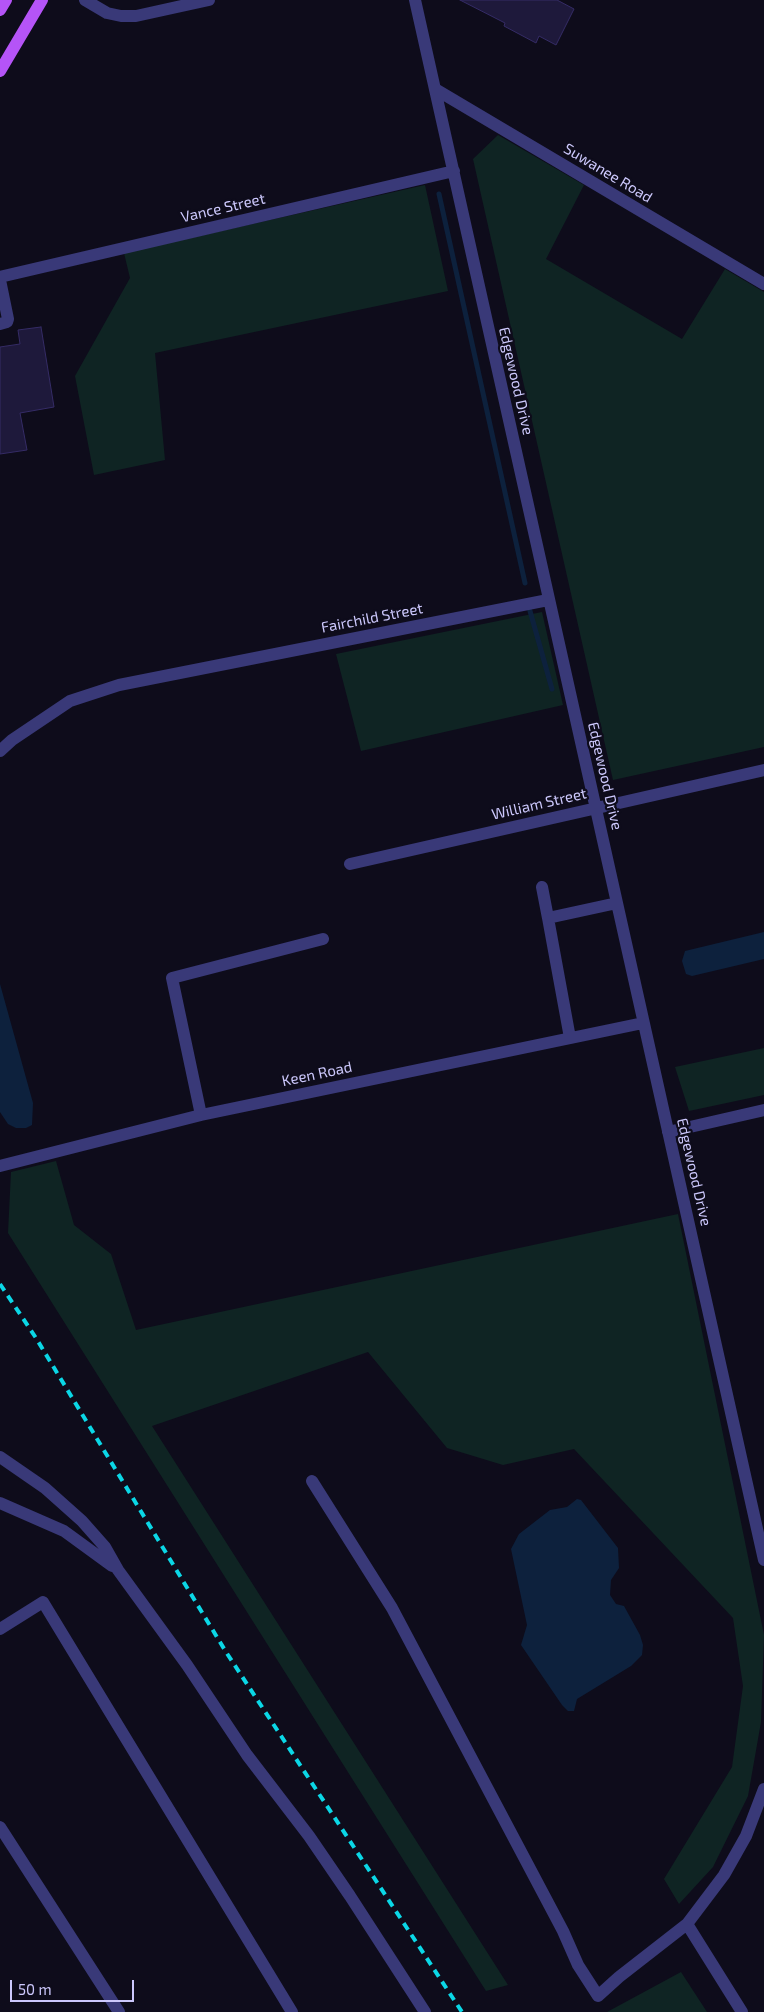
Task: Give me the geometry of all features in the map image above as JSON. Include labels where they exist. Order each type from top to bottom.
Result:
[{"type":"main road","points":[[0,10],[6,0]]},
{"type":"main road","points":[[0,71],[42,0]]},
{"type":"street","points":[[85,0],[107,12],[121,16],[136,16],[189,2],[209,0]]},
{"type":"street","name":"Edgewood Drive","points":[[415,0],[764,1560]]},
{"type":"street","name":"Suwanee Road","points":[[435,90],[764,284]]},
{"type":"street","name":"Vance Street","points":[[0,278],[454,171]]},
{"type":"street","points":[[0,278],[8,319],[7,322],[0,324]]},
{"type":"street","name":"Fairchild Street","points":[[0,751],[12,740],[70,701],[119,685],[548,600]]},
{"type":"street","name":"William Street","points":[[350,864],[764,770]]},
{"type":"street","points":[[542,887],[570,1038]]},
{"type":"street","points":[[548,918],[617,903]]},
{"type":"street","points":[[201,1115],[172,978],[323,939]]},
{"type":"street","name":"Keen Road","points":[[0,1166],[201,1115],[643,1023]]},
{"type":"street","points":[[668,1132],[764,1110]]},
{"type":"street","points":[[0,1457],[45,1488],[82,1521],[104,1547],[246,1755],[309,1836],[425,2012]]},
{"type":"street","points":[[312,1481],[392,1608],[563,1931],[578,1965],[598,1996],[619,1977],[687,1924],[724,1875],[746,1836],[764,1789]]},
{"type":"street","points":[[0,1502],[64,1531],[118,1570]]},
{"type":"street","points":[[0,1629],[43,1602],[292,2012]]},
{"type":"street","points":[[0,1827],[119,2012]]},
{"type":"street","points":[[687,1924],[742,2012]]},
{"type":"green space","points":[[498,135],[584,185],[546,259],[682,339],[725,269],[764,292],[764,747],[613,780],[473,159]]},
{"type":"green space","points":[[425,185],[448,291],[155,353],[165,460],[94,475],[75,376],[130,278],[124,253]]},
{"type":"green space","points":[[542,612],[563,705],[361,751],[336,654]]},
{"type":"green space","points":[[764,1048],[764,1095],[689,1111],[675,1067]]},
{"type":"green space","points":[[56,1161],[74,1225],[111,1254],[136,1330],[678,1214],[764,1635],[761,1722],[748,1796],[713,1867],[679,1904],[664,1879],[732,1767],[743,1686],[733,1618],[574,1449],[503,1465],[447,1448],[368,1352],[152,1426],[508,1985],[486,1991],[8,1233],[11,1172]]},
{"type":"green space","points":[[681,1972],[707,2012],[607,2012]]},
{"type":"water","points":[[764,932],[764,959],[692,976],[686,974],[682,961],[685,951]]},
{"type":"water","points":[[0,984],[33,1103],[32,1125],[26,1128],[16,1128],[8,1124],[0,1112]]},
{"type":"water","points":[[577,1499],[581,1500],[618,1548],[619,1568],[611,1580],[610,1595],[616,1604],[624,1606],[640,1635],[643,1645],[642,1655],[631,1666],[577,1699],[574,1711],[568,1711],[521,1645],[527,1625],[511,1549],[519,1534],[550,1510],[567,1507]]},
{"type":"building","points":[[460,0],[557,0],[574,9],[556,45],[539,36],[536,43],[504,26],[505,23]]},
{"type":"building","points":[[41,327],[54,407],[20,413],[27,450],[0,454],[0,347],[20,344],[18,330]]},
{"type":"waterway","points":[[439,194],[525,583]]},
{"type":"waterway","points":[[530,611],[552,689]]},
{"type":"railway","points":[[0,1284],[36,1338],[226,1652],[462,2012]]}]
